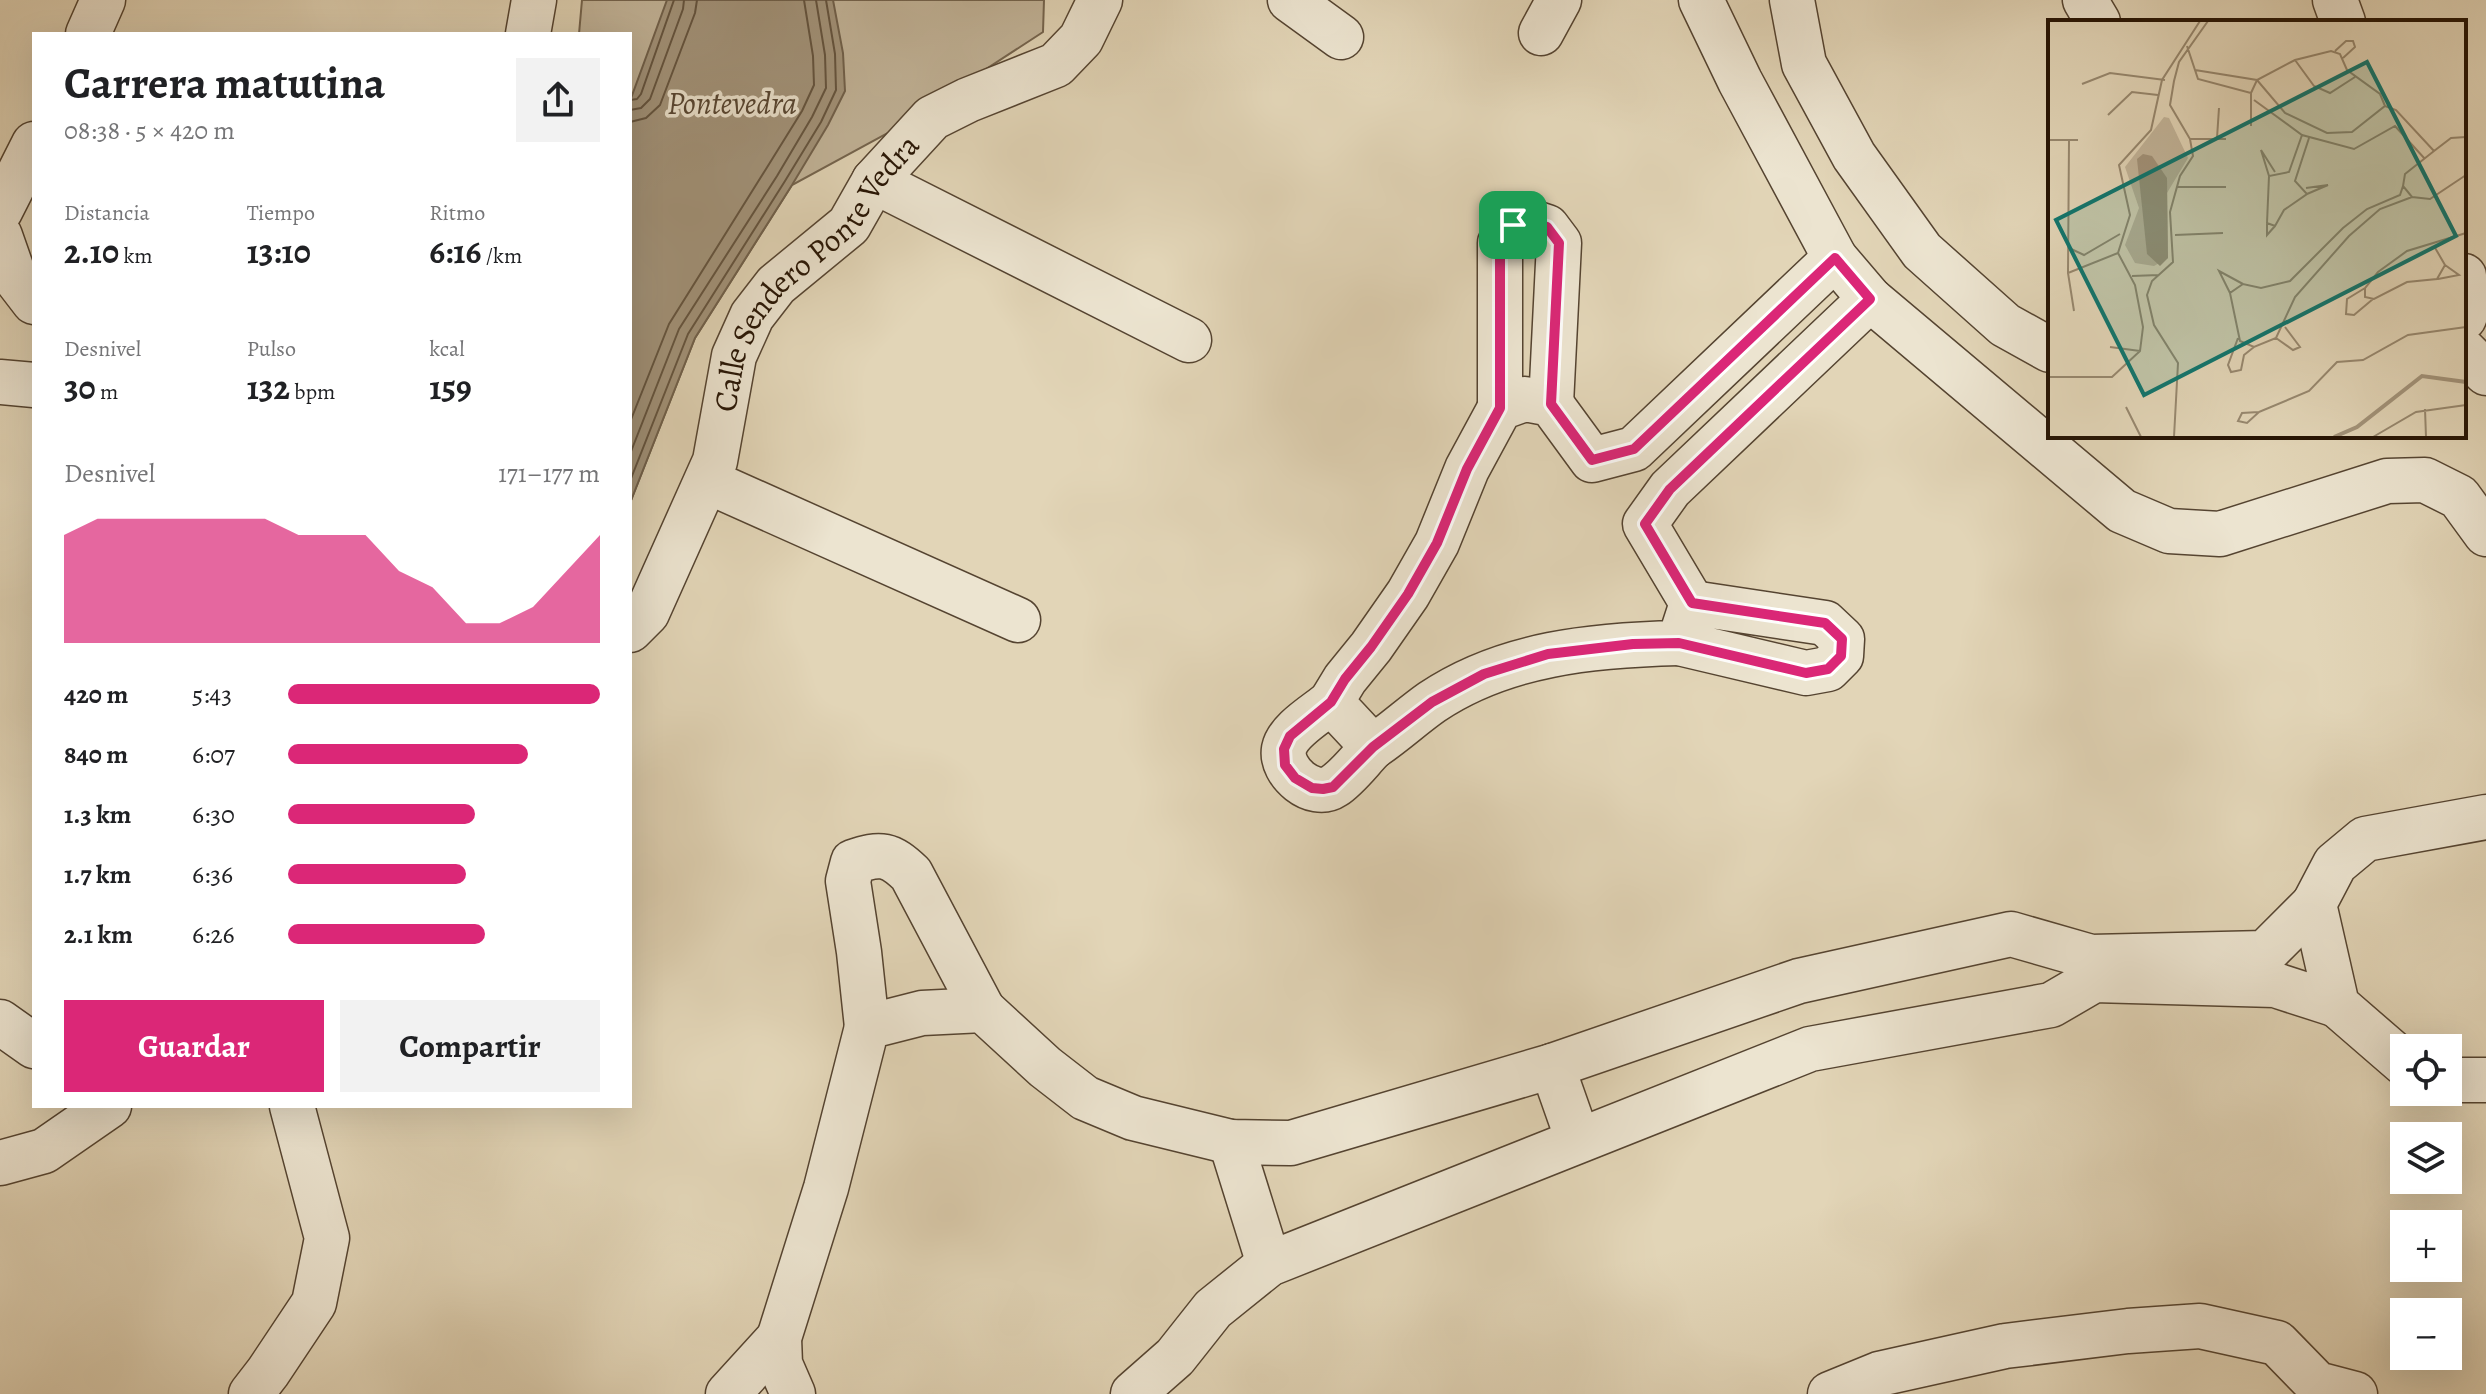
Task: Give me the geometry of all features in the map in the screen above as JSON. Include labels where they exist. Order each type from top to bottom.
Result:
[{"type":"street","points":[[89,32],[103,0]]},
{"type":"street","points":[[528,32],[534,0]]},
{"type":"street","name":"Calle Sendero Ponte Vedra","points":[[632,628],[647,613],[715,461],[734,356],[752,316],[776,285],[849,225],[874,181],[932,118],[968,100],[1056,65],[1081,39],[1100,0]]},
{"type":"street","points":[[1290,0],[1341,37]]},
{"type":"street","points":[[1701,0],[1740,81],[1835,258],[1870,299],[2122,511],[2169,531],[2220,534],[2387,481],[2425,480],[2459,497],[2486,534]]},
{"type":"street","points":[[1792,0],[1804,64],[1854,156],[1922,251],[2005,325],[2048,349]]},
{"type":"street","points":[[2085,0],[2097,20]]},
{"type":"street","points":[[2335,0],[2342,20]]},
{"type":"street","points":[[0,211],[32,148]]},
{"type":"street","points":[[874,181],[1189,340]]},
{"type":"street","points":[[1835,258],[1634,449],[1592,460],[1551,404],[1559,243],[1547,227],[1529,221],[1513,225],[1500,243],[1500,408],[1467,469],[1437,543],[1408,594],[1331,702],[1290,736],[1284,749],[1285,765],[1295,778],[1312,788],[1333,787],[1373,747],[1432,702],[1484,674],[1548,654],[1633,644],[1686,623],[1645,524],[1670,489],[1870,299]]},
{"type":"street","points":[[0,236],[14,276],[32,299]]},
{"type":"street","points":[[2466,353],[2486,373]]},
{"type":"street","points":[[0,382],[32,385]]},
{"type":"street","points":[[1500,408],[1525,399],[1551,404]]},
{"type":"street","points":[[707,481],[1018,620]]},
{"type":"street","points":[[1331,702],[1373,747]]},
{"type":"street","points":[[793,1394],[780,1364],[779,1338],[826,1188],[867,1027],[848,881],[853,862],[873,855],[896,859],[911,874],[983,1010],[1045,1067],[1085,1098],[1133,1118],[1231,1142],[1291,1143],[1552,1066],[1799,981],[2011,934],[2091,957],[2265,953],[2314,904],[2335,864],[2365,839],[2486,817]]},
{"type":"street","points":[[2314,904],[2337,1005]]},
{"type":"street","points":[[1133,1394],[1175,1357],[1213,1309],[1269,1264],[1810,1049],[2051,1005],[2094,980],[2275,985],[2337,1005],[2390,1051]]},
{"type":"street","points":[[867,1027],[922,1013],[983,1010]]},
{"type":"street","points":[[0,1022],[32,1045]]},
{"type":"street","points":[[1552,1066],[1578,1140]]},
{"type":"street","points":[[2462,1080],[2486,1080]]},
{"type":"street","points":[[0,1163],[44,1151],[106,1108]]},
{"type":"street","points":[[251,1394],[314,1303],[327,1238],[293,1108]]},
{"type":"street","points":[[1231,1142],[1269,1264]]},
{"type":"street","points":[[1830,1394],[1879,1374],[2005,1346],[2200,1326],[2277,1343],[2330,1391]]},
{"type":"street","points":[[728,1394],[779,1338]]},
{"type":"green space","name":"Pontevedra","points":[[582,0],[1044,0],[1043,32],[888,133],[792,185],[695,338],[632,498],[632,32],[579,32]]},
{"type":"water","name":"Pontevedra","points":[[667,0],[833,0],[843,53],[845,91],[792,185],[695,338],[632,498],[632,96]]},
{"type":"route","points":[[1529,221],[1547,227],[1559,243],[1551,404],[1592,460],[1634,449],[1835,258],[1870,299],[1670,489],[1645,524],[1692,603],[1825,623],[1842,639],[1841,656],[1828,669],[1806,673],[1679,643],[1633,644],[1548,654],[1484,674],[1432,702],[1373,747],[1333,787],[1312,788],[1295,778],[1285,765],[1284,749],[1290,736],[1331,702],[1408,594],[1437,543],[1467,469],[1500,408],[1500,243],[1513,225],[1529,221]]}]
